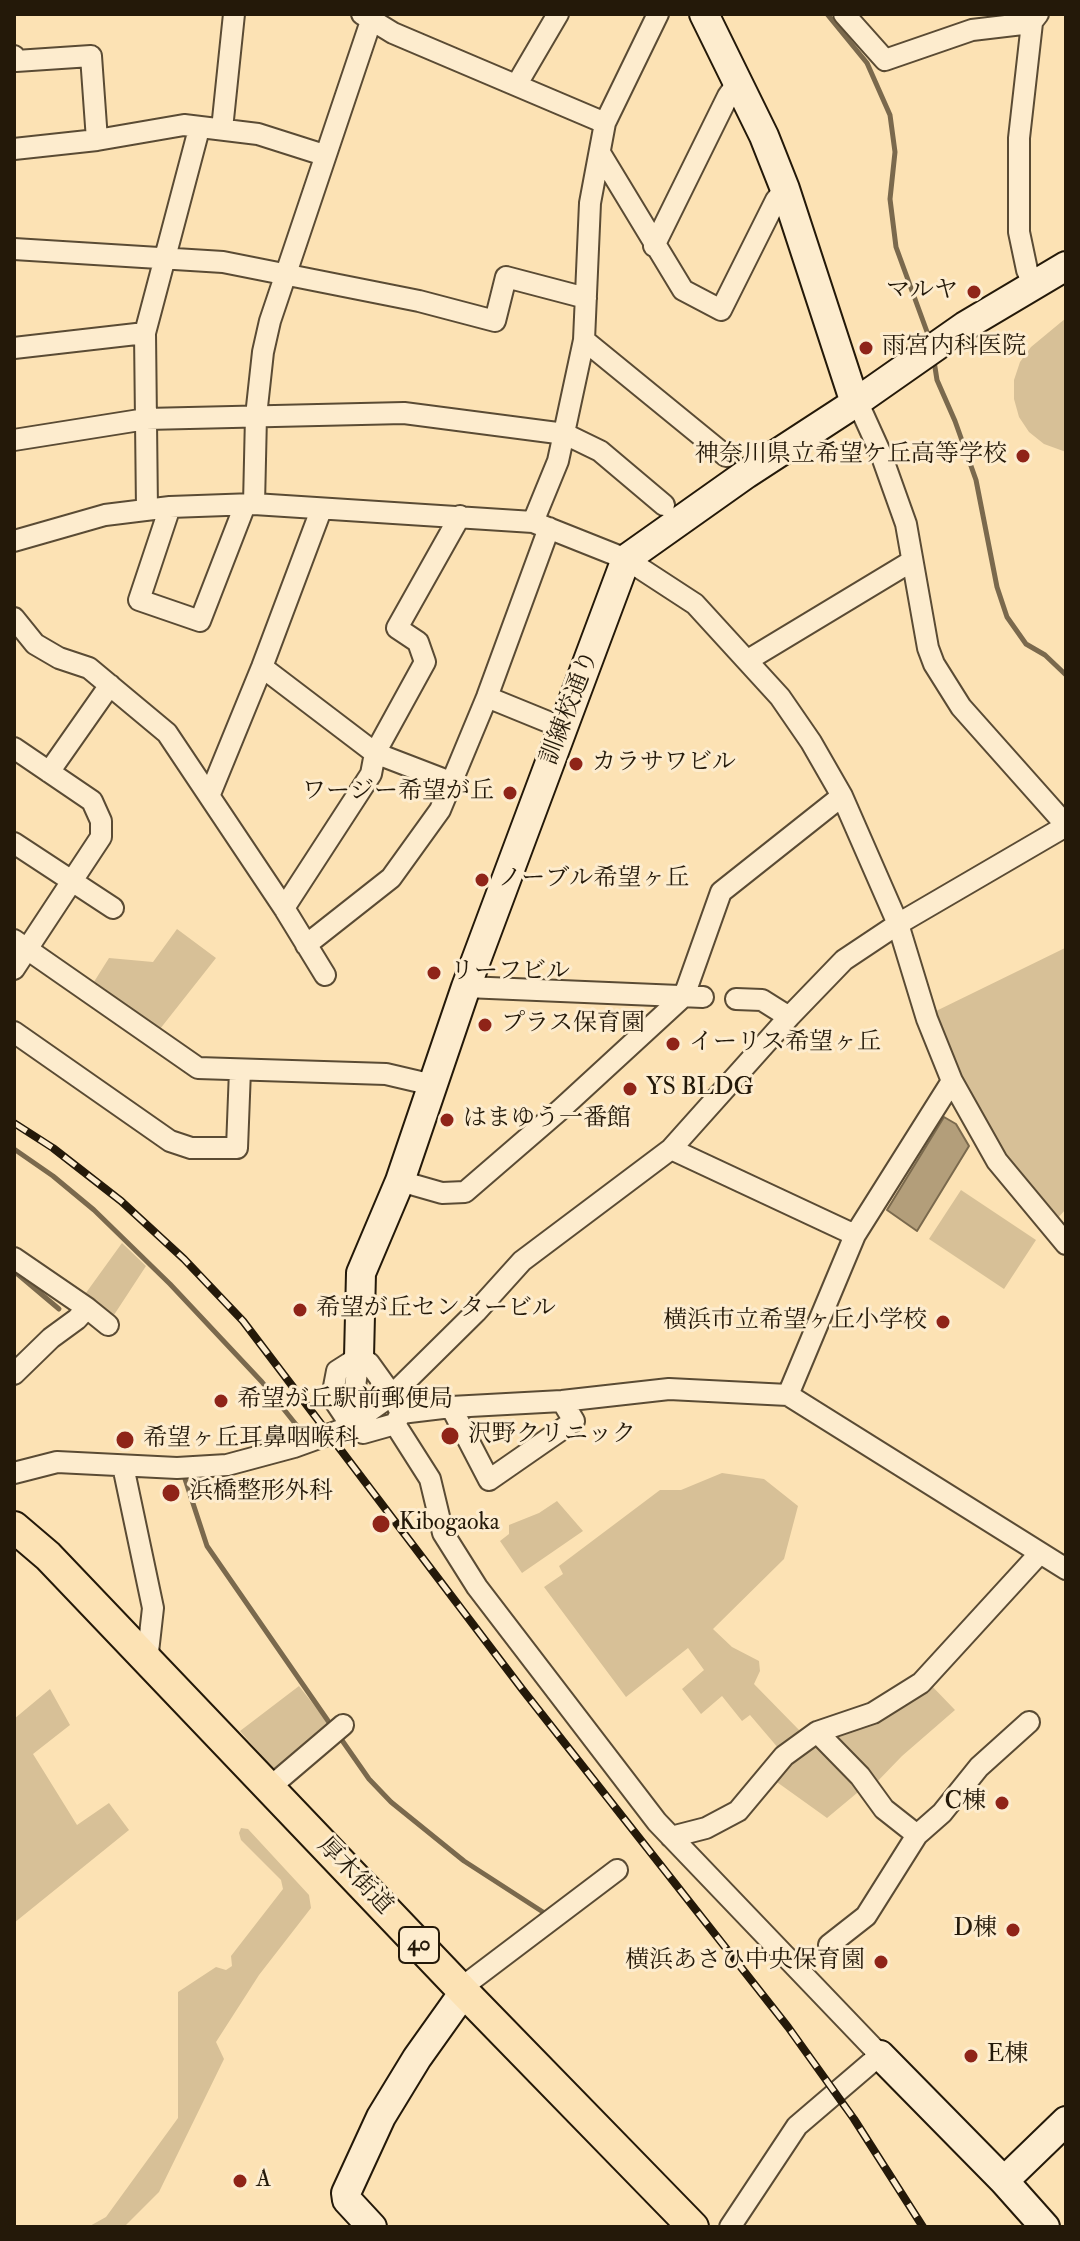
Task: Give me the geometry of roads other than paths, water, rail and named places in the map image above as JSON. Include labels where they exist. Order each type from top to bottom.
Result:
[{"type":"main road","name":"厚木街道","points":[[14,1527],[48,1556],[693,2227]]},
{"type":"street","points":[[222,129],[234,14]]},
{"type":"street","points":[[306,945],[391,878],[440,810],[487,697],[541,525],[565,434],[584,340],[590,203],[605,123],[658,14]]},
{"type":"street","points":[[350,1424],[363,1433],[396,1411],[476,1312],[522,1261],[671,1149],[844,960],[898,924],[1066,825],[961,707],[934,664],[928,648],[906,524],[892,483],[862,412],[855,403],[785,189],[764,136],[704,14]]},
{"type":"street","points":[[844,14],[885,60],[972,30],[1034,17],[1019,138],[1019,232],[1033,284]]},
{"type":"street","points":[[170,507],[139,600],[200,621],[250,505],[256,416],[266,342],[366,17],[393,33],[605,123]]},
{"type":"street","points":[[517,84],[549,17]]},
{"type":"street","points":[[14,56],[16,61],[91,56],[97,140]]},
{"type":"street","points":[[654,246],[728,96],[738,82]]},
{"type":"street","points":[[14,149],[97,140],[184,125],[258,134],[324,155]]},
{"type":"street","points":[[147,510],[145,333],[199,129]]},
{"type":"street","points":[[600,153],[683,290],[721,310],[776,200],[785,189]]},
{"type":"street","points":[[14,249],[223,262],[286,277],[419,301],[495,321],[506,277],[586,298]]},
{"type":"street","points":[[626,559],[736,480],[855,403],[965,326],[1066,266]]},
{"type":"street","points":[[14,348],[145,333]]},
{"type":"street","points":[[584,340],[726,456]]},
{"type":"street","points":[[14,440],[146,419],[404,413],[565,434],[600,451],[664,505]]},
{"type":"street","points":[[14,541],[105,515],[170,507],[250,505],[460,516],[541,525],[626,559],[695,604],[780,697],[842,796],[898,924],[927,1019],[952,1081],[997,1161],[1062,1233]]},
{"type":"street","points":[[210,794],[321,510]]},
{"type":"street","points":[[284,908],[371,774],[375,753],[425,662],[418,642],[397,628],[460,516]]},
{"type":"street","name":"訓練校通り","points":[[359,1357],[361,1273],[400,1181],[466,987],[626,559]]},
{"type":"street","points":[[748,660],[912,561]]},
{"type":"street","points":[[14,618],[24,643],[89,668],[167,733],[210,794],[325,975]]},
{"type":"street","points":[[262,667],[375,753],[453,783]]},
{"type":"street","points":[[49,772],[110,685]]},
{"type":"street","points":[[487,697],[563,728]]},
{"type":"street","points":[[14,748],[92,801],[101,821],[101,837],[73,882],[21,944],[14,969]]},
{"type":"street","points":[[400,1181],[442,1193],[465,1192],[693,997],[721,892],[842,796]]},
{"type":"street","points":[[14,843],[113,908]]},
{"type":"street","points":[[21,944],[198,1068],[386,1074],[433,1085]]},
{"type":"street","points":[[466,987],[693,997]]},
{"type":"street","points":[[736,999],[762,1000],[789,1017]]},
{"type":"street","points":[[14,1032],[170,1141],[191,1148],[237,1148],[240,1070]]},
{"type":"street","points":[[788,1395],[855,1235],[952,1081]]},
{"type":"street","points":[[671,1149],[855,1235]]},
{"type":"street","points":[[14,1258],[108,1325]]},
{"type":"street","points":[[14,1374],[87,1308]]},
{"type":"street","points":[[350,1424],[359,1357],[369,1363],[396,1411],[430,1479],[443,1533],[477,1587],[649,1812],[1045,2227]]},
{"type":"street","points":[[14,1473],[57,1462],[177,1468],[227,1465],[294,1447],[350,1424],[396,1411],[562,1401],[669,1389],[788,1395],[1066,1569]]},
{"type":"street","points":[[451,1407],[489,1480],[574,1421],[562,1401]]},
{"type":"street","points":[[123,1466],[153,1608],[147,1661]]},
{"type":"street","points":[[671,1837],[706,1828],[738,1811],[784,1756],[817,1732],[873,1713],[921,1683],[1040,1553]]},
{"type":"street","points":[[829,1945],[866,1916],[917,1835],[942,1813],[979,1767],[1029,1722]]},
{"type":"street","points":[[269,1788],[343,1725]]},
{"type":"street","points":[[817,1732],[860,1776],[884,1809],[917,1835]]},
{"type":"street","points":[[372,2227],[347,2200],[346,2193],[381,2117],[462,1990],[617,1870]]},
{"type":"street","points":[[730,2227],[797,2126],[880,2055]]},
{"type":"street","points":[[1004,2181],[1063,2129]]},
{"type":"waterway","points":[[827,14],[867,63],[890,115],[895,152],[890,199],[896,247],[930,340]]},
{"type":"waterway","points":[[934,361],[937,380],[976,480],[997,587],[1007,617],[1026,644],[1045,655],[1066,675]]},
{"type":"waterway","points":[[14,1149],[94,1210],[170,1284],[262,1382],[306,1437]]},
{"type":"waterway","points":[[14,1271],[59,1309]]},
{"type":"waterway","points":[[185,1479],[207,1546],[333,1728]]},
{"type":"waterway","points":[[339,1736],[369,1779],[391,1802],[464,1861],[546,1914]]},
{"type":"railway","points":[[14,1123],[53,1148],[121,1201],[184,1259],[243,1321],[522,1689],[788,2027],[854,2119],[923,2227]]},
{"type":"place","name":"マルヤ","points":[[974,292]]},
{"type":"place","name":"雨宮内科医院","points":[[866,348]]},
{"type":"place","name":"神奈川県立希望ケ丘高等学校","points":[[1023,456]]},
{"type":"place","name":"カラサワビル","points":[[576,764]]},
{"type":"place","name":"ワージー希望が丘","points":[[510,793]]},
{"type":"place","name":"ノーブル希望ヶ丘","points":[[482,880]]},
{"type":"place","name":"リーフビル","points":[[434,973]]},
{"type":"place","name":"プラス保育園","points":[[485,1025]]},
{"type":"place","name":"イーリス希望ヶ丘","points":[[673,1044]]},
{"type":"place","name":"YS BLDG","points":[[630,1089]]},
{"type":"place","name":"はまゆう一番館","points":[[447,1120]]},
{"type":"place","name":"希望が丘センタービル","points":[[300,1310]]},
{"type":"place","name":"横浜市立希望ヶ丘小学校","points":[[943,1322]]},
{"type":"place","name":"希望が丘駅前郵便局","points":[[221,1401]]},
{"type":"place","name":"沢野クリニック","points":[[450,1436]]},
{"type":"place","name":"希望ヶ丘耳鼻咽喉科","points":[[125,1440]]},
{"type":"place","name":"浜橋整形外科","points":[[171,1493]]},
{"type":"place","name":"Kibogaoka","points":[[381,1524]]},
{"type":"place","name":"C棟","points":[[1002,1803]]},
{"type":"place","name":"D棟","points":[[1013,1930]]},
{"type":"place","name":"横浜あさひ中央保育園","points":[[881,1962]]},
{"type":"place","name":"E棟","points":[[971,2056]]},
{"type":"place","name":"A","points":[[240,2181]]}]
